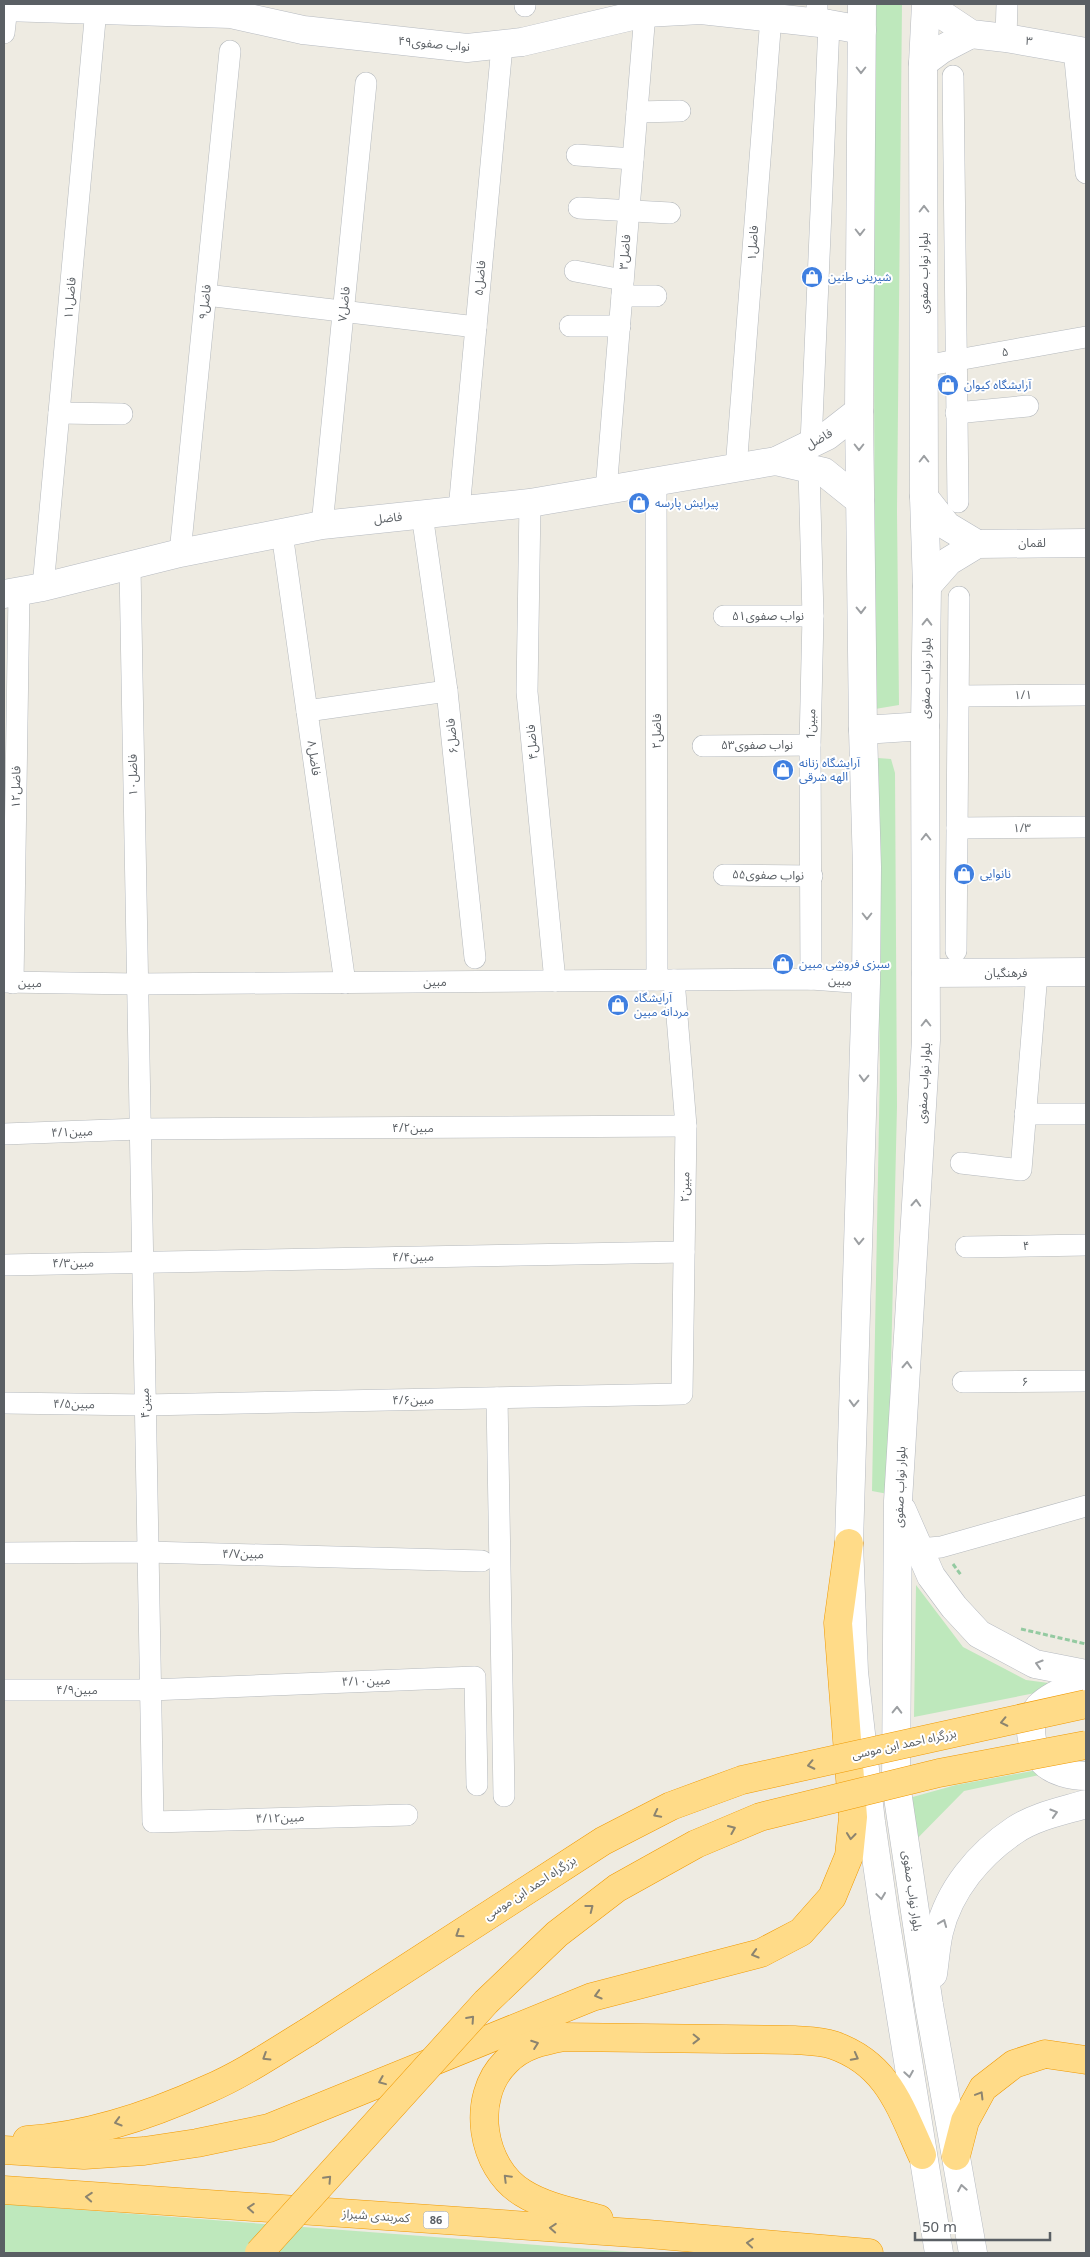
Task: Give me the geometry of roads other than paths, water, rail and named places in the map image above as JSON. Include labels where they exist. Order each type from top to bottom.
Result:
[{"type":"highway","points":[[4,2150],[84,2155],[144,2151],[197,2143],[269,2128],[592,1997],[761,1952],[801,1932],[832,1897],[849,1856],[853,1817],[838,1623],[849,1543]]},
{"type":"highway","name":"بزرگراه احمد ابن موسی","points":[[4,2141],[35,2139],[90,2130],[144,2114],[209,2089],[308,2032],[603,1841],[671,1806],[742,1780],[1086,1704]]},
{"type":"highway","points":[[260,2253],[486,2002],[557,1934],[617,1888],[696,1844],[760,1817],[939,1773],[1086,1745]]},
{"type":"highway","points":[[648,2234],[558,2208],[523,2193],[502,2175],[489,2148],[484,2119],[489,2089],[505,2062],[532,2043],[564,2037],[794,2040],[832,2045],[870,2065],[892,2090],[922,2155]]},
{"type":"highway","points":[[956,2156],[965,2121],[983,2088],[1014,2064],[1045,2054],[1086,2060]]},
{"type":"highway","name":"کمربندی شیراز","points":[[4,2190],[648,2234],[868,2253]]},
{"type":"main road","name":"بلوار نواب صفوی","points":[[926,4],[923,63],[924,497],[927,586],[925,726],[926,1049],[898,1501],[896,1784],[929,2005],[974,2253]]},
{"type":"main road","name":"۳","points":[[931,4],[941,14],[971,34],[1080,50]]},
{"type":"main road","name":"۴۹نواب صفوی","points":[[5,16],[53,6],[231,14],[312,31],[467,48],[502,46],[645,13],[701,10],[771,17],[862,17]]},
{"type":"main road","points":[[862,17],[859,411],[863,730],[867,867],[866,983],[849,1543],[854,1672],[871,1822],[922,2155],[939,2253]]},
{"type":"main road","points":[[923,63],[942,49],[971,34]]},
{"type":"main road","name":"فاضل","points":[[22,591],[130,567],[180,553],[322,525],[530,503],[776,461],[810,457],[827,436],[859,411]]},
{"type":"main road","name":"فاضل","points":[[810,457],[824,472],[860,501]]},
{"type":"main road","points":[[924,497],[947,526],[977,544],[949,561],[927,586]]},
{"type":"main road","name":"لقمان","points":[[977,544],[1086,543]]},
{"type":"main road","points":[[863,730],[925,726]]},
{"type":"main road","name":"فرهنگیان","points":[[926,973],[1086,972]]},
{"type":"main road","points":[[898,1501],[930,1548],[931,1576],[954,1607],[979,1634],[1035,1664],[1086,1674]]},
{"type":"main road","points":[[1086,1680],[1051,1698],[1038,1708],[1031,1722],[1034,1744],[1043,1761],[1066,1774],[1086,1776]]},
{"type":"main road","points":[[929,2005],[939,1932],[959,1884],[984,1855],[1015,1830],[1048,1815],[1086,1804]]},
{"type":"street","points":[[1006,38],[1007,4]]},
{"type":"street","name":"۱۱فاضل","points":[[22,591],[59,413],[96,9]]},
{"type":"street","name":"۳فاضل","points":[[606,491],[645,13]]},
{"type":"street","name":"1مبین","points":[[811,979],[810,745],[813,616],[810,457],[821,16]]},
{"type":"street","name":"۱فاضل","points":[[736,469],[771,17]]},
{"type":"street","name":"۵فاضل","points":[[459,510],[502,46]]},
{"type":"street","points":[[1080,50],[1086,173]]},
{"type":"street","name":"۹فاضل","points":[[180,553],[230,51]]},
{"type":"street","points":[[953,76],[958,502]]},
{"type":"street","name":"۷فاضل","points":[[322,525],[366,83]]},
{"type":"street","points":[[637,112],[680,111]]},
{"type":"street","points":[[577,155],[633,159]]},
{"type":"street","points":[[579,208],[670,213]]},
{"type":"street","points":[[575,271],[623,288],[656,296]]},
{"type":"street","points":[[206,295],[476,327]]},
{"type":"street","points":[[570,326],[620,326]]},
{"type":"street","name":"۵","points":[[924,366],[1086,338]]},
{"type":"street","points":[[956,413],[1028,406]]},
{"type":"street","points":[[59,413],[122,414]]},
{"type":"street","name":"۲فاضل","points":[[656,482],[666,980]]},
{"type":"street","name":"۴فاضل","points":[[530,503],[527,692],[555,981]]},
{"type":"street","name":"۶فاضل","points":[[422,514],[447,691],[475,958]]},
{"type":"street","name":"۸فاضل","points":[[282,533],[346,982]]},
{"type":"street","name":"۱۰فاضل","points":[[130,567],[137,984]]},
{"type":"street","name":"۱۲فاضل","points":[[9,983],[22,591]]},
{"type":"street","points":[[956,951],[959,597]]},
{"type":"street","name":"۵۱نواب صفوی","points":[[724,616],[813,616]]},
{"type":"street","points":[[307,711],[447,691]]},
{"type":"street","name":"۱/۱","points":[[959,696],[1086,695]]},
{"type":"street","name":"۵۳نواب صفوی","points":[[704,746],[810,745]]},
{"type":"street","name":"۱/۳","points":[[957,828],[1086,827]]},
{"type":"street","name":"۵۵نواب صفوی","points":[[724,874],[812,876]]},
{"type":"street","points":[[960,1163],[1021,1170],[1037,973]]},
{"type":"street","name":"مبین","points":[[9,983],[137,984],[811,979],[866,983]]},
{"type":"street","name":"۲مبین","points":[[666,980],[686,1126],[682,1394]]},
{"type":"street","name":"۴مبین","points":[[137,984],[153,1822]]},
{"type":"street","points":[[1025,1114],[1086,1114]]},
{"type":"street","name":"۴/۲مبین","points":[[140,1130],[686,1126]]},
{"type":"street","name":"۴/۱مبین","points":[[4,1134],[140,1130]]},
{"type":"street","name":"۴","points":[[966,1247],[1086,1245]]},
{"type":"street","name":"۴/۴مبین","points":[[142,1262],[684,1252]]},
{"type":"street","name":"۴/۳مبین","points":[[4,1265],[142,1262]]},
{"type":"street","name":"۶","points":[[963,1382],[1086,1381]]},
{"type":"street","name":"۴/۶مبین","points":[[145,1405],[682,1394]]},
{"type":"street","points":[[497,1398],[504,1796]]},
{"type":"street","name":"۴/۵مبین","points":[[4,1403],[145,1405]]},
{"type":"street","points":[[930,1548],[1086,1506]]},
{"type":"street","name":"۴/۷مبین","points":[[4,1553],[148,1552],[482,1561]]},
{"type":"street","name":"۴/۱۰مبین","points":[[150,1690],[475,1677],[477,1784]]},
{"type":"street","name":"۴/۹مبین","points":[[4,1690],[150,1690]]},
{"type":"street","name":"۴/۱۲مبین","points":[[153,1822],[407,1815]]},
{"type":"place","name":"شیرینی طنین","points":[[812,277]]},
{"type":"place","name":"آرایشگاه کیوان","points":[[948,385]]},
{"type":"place","name":"پیرایش پارسه","points":[[639,503]]},
{"type":"place","name":"آرایشگاه زنانه الهه شرقی","points":[[783,770]]},
{"type":"place","name":"نانوایی","points":[[964,874]]},
{"type":"place","name":"سبزی فروشی مبین","points":[[783,964]]},
{"type":"place","name":"آرایشگاه مردانه مبین","points":[[618,1005]]}]
